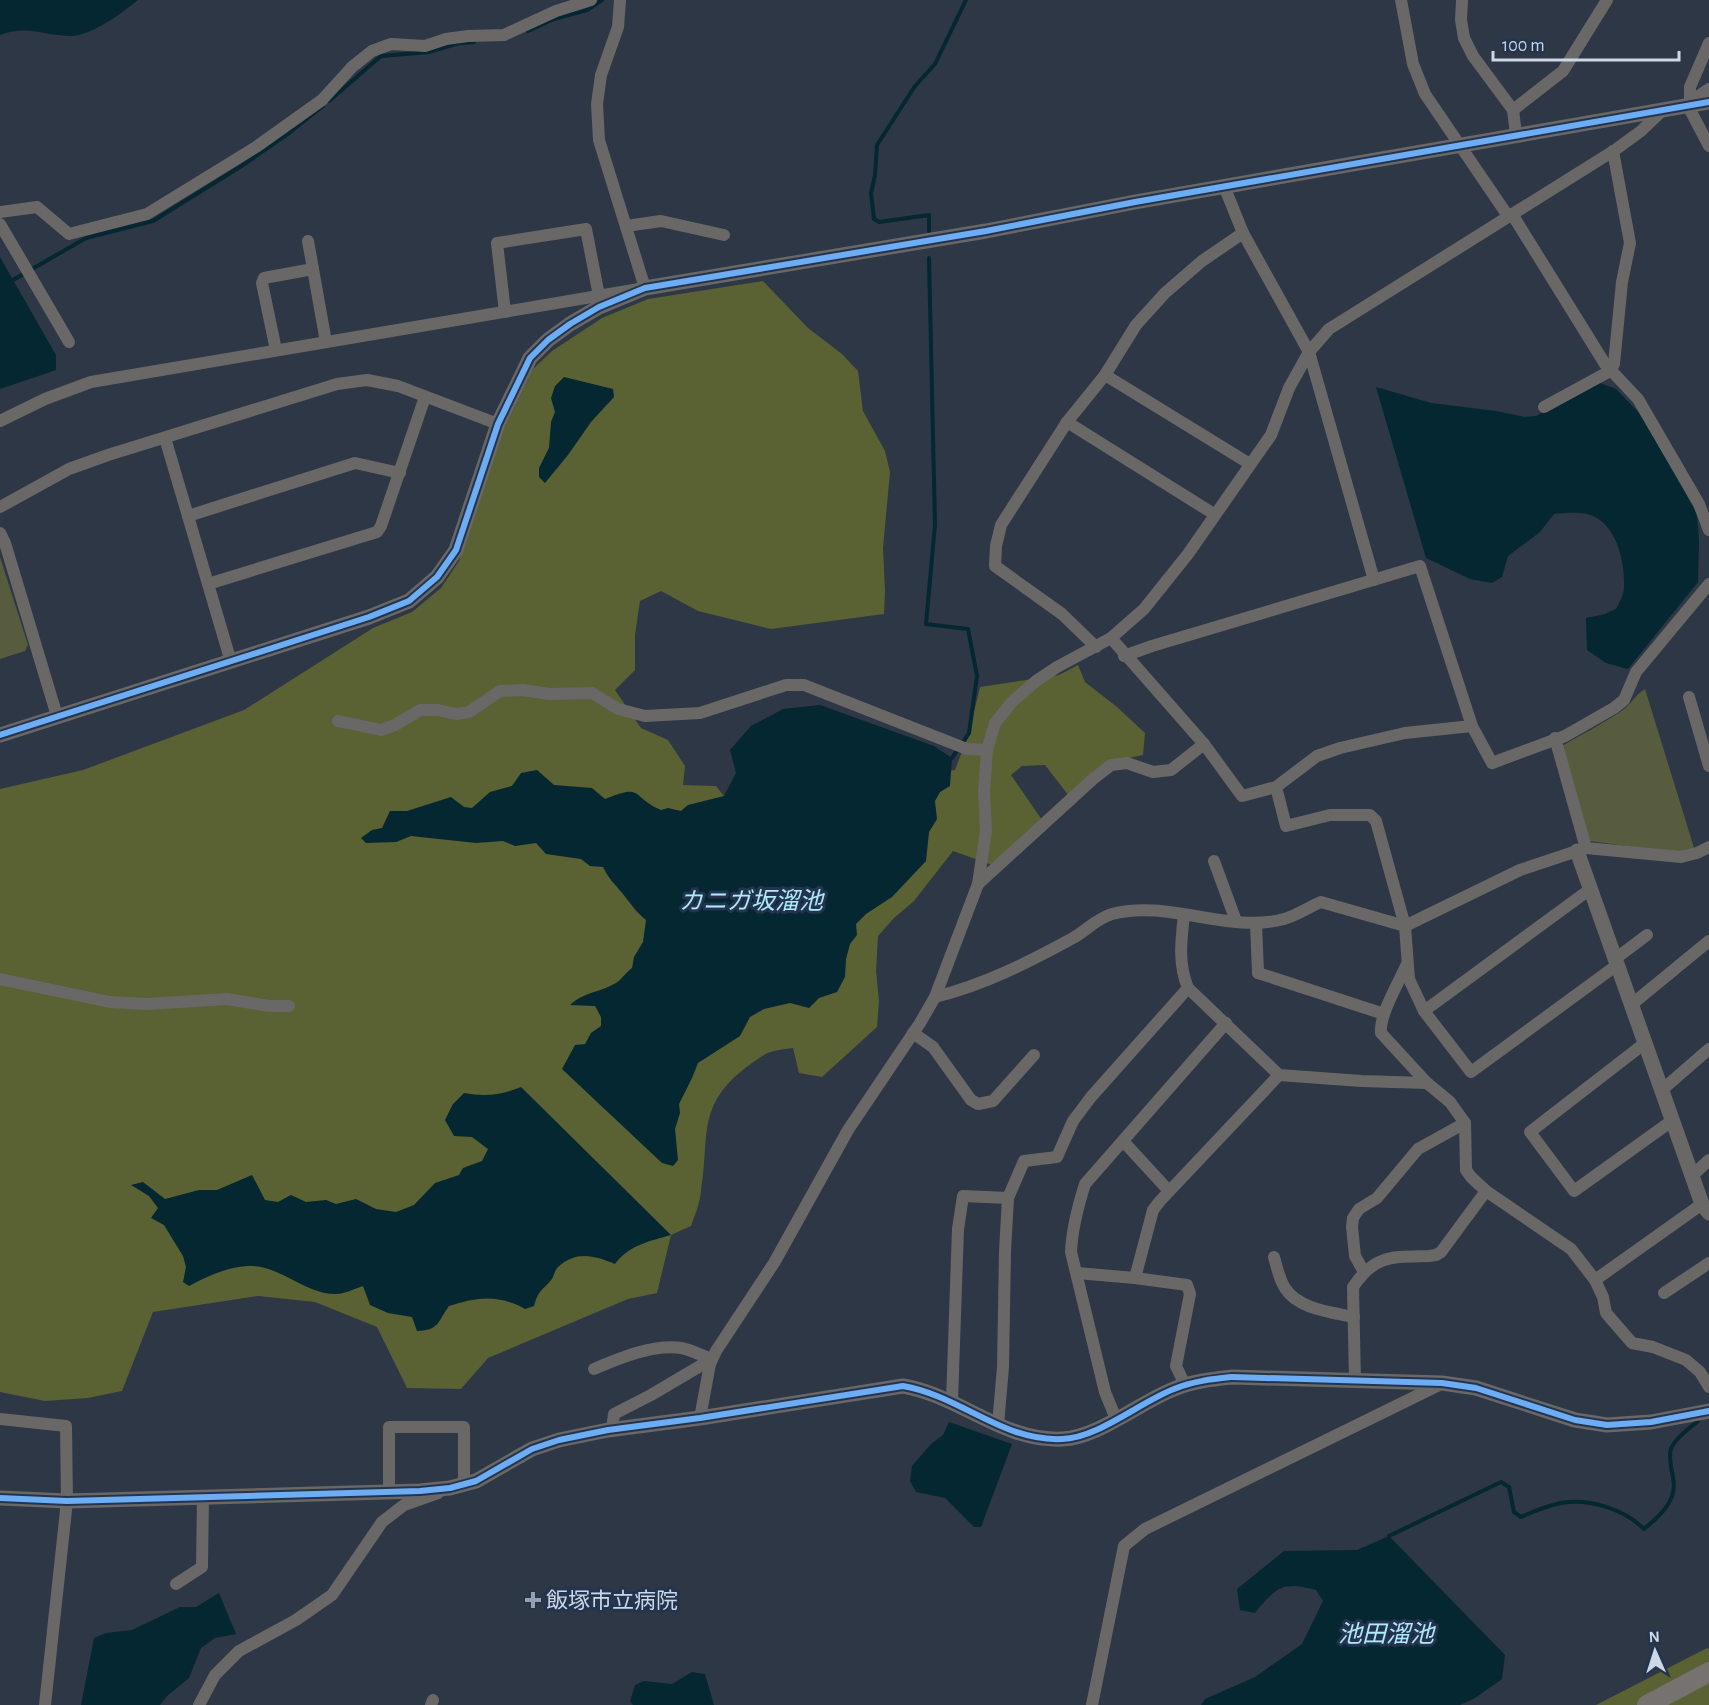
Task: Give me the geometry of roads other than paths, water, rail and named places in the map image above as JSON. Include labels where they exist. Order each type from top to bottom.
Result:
[{"type":"highway","points":[[1647,1705],[1709,1672]]},
{"type":"street","points":[[0,212],[37,207],[69,234],[147,214],[256,147],[322,100],[352,67],[372,51],[391,44],[425,46],[446,39],[504,35],[556,11],[591,0]]},
{"type":"street","points":[[620,0],[618,27],[609,49],[597,104],[599,140],[645,288]]},
{"type":"street","points":[[1401,0],[1413,64],[1431,103],[1510,215],[1610,371],[1638,399],[1699,504],[1709,530]]},
{"type":"street","points":[[1462,0],[1461,20],[1464,38],[1473,56],[1513,110],[1516,134]]},
{"type":"street","points":[[1513,110],[1563,71],[1607,0]]},
{"type":"street","points":[[1709,43],[1690,87],[1689,104],[1709,146]]},
{"type":"street","points":[[1689,104],[1709,89]]},
{"type":"street","points":[[0,421],[45,399],[91,382],[986,231],[1224,186],[1709,102]]},
{"type":"street","points":[[700,1418],[712,1359],[774,1263],[848,1130],[935,997],[978,884],[986,831],[984,792],[987,750],[995,723],[1012,702],[1036,681],[1057,667],[1111,639],[1144,609],[1188,554],[1271,435],[1289,388],[1309,352],[1329,329],[1613,151],[1641,131],[1664,110]]},
{"type":"street","points":[[1544,407],[1610,371],[1614,364],[1622,282],[1630,243],[1613,151]]},
{"type":"street","points":[[1224,186],[1243,233],[1309,352],[1374,580]]},
{"type":"street","points":[[626,226],[661,221],[724,235]]},
{"type":"street","points":[[0,224],[69,342]]},
{"type":"street","points":[[504,312],[497,243],[586,229],[599,296]]},
{"type":"street","points":[[1096,647],[1062,614],[995,566],[996,546],[1001,525],[1067,422],[1105,375],[1136,325],[1165,293],[1202,261],[1243,233]]},
{"type":"street","points":[[308,242],[326,342]]},
{"type":"street","points":[[276,350],[262,283],[264,278],[313,269]]},
{"type":"street","points":[[0,735],[231,662],[409,601],[437,577],[456,550],[498,424],[530,358],[548,340],[599,307],[645,288]]},
{"type":"street","points":[[1105,375],[1250,464]]},
{"type":"street","points":[[0,507],[69,469],[337,384],[367,380],[398,386],[498,424]]},
{"type":"street","points":[[208,584],[376,532],[381,526],[425,397]]},
{"type":"street","points":[[1067,422],[1214,514]]},
{"type":"street","points":[[165,438],[231,662]]},
{"type":"street","points":[[188,516],[355,463],[400,473]]},
{"type":"street","points":[[0,533],[57,716]]},
{"type":"street","points":[[1124,656],[1420,566],[1472,726],[1492,763],[1555,738],[1594,719],[1624,700],[1636,672],[1709,584]]},
{"type":"street","points":[[1111,639],[1204,744],[1242,796],[1276,787],[1317,756],[1340,748],[1405,733],[1472,726]]},
{"type":"street","points":[[338,721],[381,730],[395,725],[420,710],[438,710],[456,714],[469,712],[500,691],[524,690],[549,694],[592,693],[618,709],[645,716],[700,713],[786,685],[804,685],[967,749],[987,750]]},
{"type":"street","points":[[1689,697],[1709,766]]},
{"type":"street","points":[[1555,738],[1589,890],[1706,1209],[1595,1280]]},
{"type":"street","points":[[978,884],[1111,765],[1127,763],[1153,772],[1171,770],[1204,744]]},
{"type":"street","points":[[1276,787],[1286,826],[1330,815],[1370,815],[1376,821],[1405,927],[1409,979],[1424,1011],[1471,1072],[1616,962],[1647,935]]},
{"type":"street","points":[[935,997],[965,990],[1012,969],[1075,937],[1100,919],[1112,914],[1142,911],[1256,923],[1285,919],[1321,902],[1405,927],[1520,870],[1581,849],[1681,857],[1697,854],[1709,847]]},
{"type":"street","points":[[1214,861],[1236,921]]},
{"type":"street","points":[[1424,1011],[1589,890]]},
{"type":"street","points":[[1184,915],[1180,951],[1182,974],[1188,988],[1279,1075],[1427,1083]]},
{"type":"street","points":[[1256,923],[1258,973],[1384,1014]]},
{"type":"street","points":[[1631,1005],[1709,941]]},
{"type":"street","points":[[1407,963],[1384,1014],[1380,1027],[1381,1033],[1427,1083],[1450,1102],[1465,1124],[1466,1170],[1471,1178],[1486,1191],[1571,1249],[1595,1280],[1603,1297],[1606,1313],[1632,1342],[1653,1347],[1686,1360],[1700,1372],[1709,1387]]},
{"type":"street","points":[[0,979],[110,1002],[147,1004],[227,999],[269,1006],[289,1006]]},
{"type":"street","points":[[998,1425],[1003,1367],[1008,1198],[1024,1161],[1058,1157],[1073,1121],[1188,988]]},
{"type":"street","points":[[1116,1419],[1105,1392],[1071,1252],[1072,1232],[1086,1184],[1226,1023]]},
{"type":"street","points":[[913,1033],[933,1047],[971,1100],[978,1104],[993,1101],[1034,1055]]},
{"type":"street","points":[[1645,1043],[1530,1132],[1574,1191],[1673,1120]]},
{"type":"street","points":[[1663,1089],[1709,1049]]},
{"type":"street","points":[[1135,1278],[1154,1210],[1169,1191],[1279,1075]]},
{"type":"street","points":[[1364,1272],[1355,1256],[1352,1227],[1353,1218],[1359,1209],[1377,1198],[1419,1149],[1465,1124]]},
{"type":"street","points":[[1123,1141],[1169,1191]]},
{"type":"street","points":[[1693,1175],[1709,1160]]},
{"type":"street","points":[[1355,1381],[1353,1287],[1364,1272],[1385,1258],[1429,1257],[1441,1252],[1486,1191]]},
{"type":"street","points":[[952,1401],[958,1229],[963,1196],[1008,1198]]},
{"type":"street","points":[[1274,1257],[1285,1289],[1293,1298],[1303,1304],[1354,1317]]},
{"type":"street","points":[[1664,1293],[1709,1263]]},
{"type":"street","points":[[1077,1273],[1187,1285],[1190,1294],[1176,1366],[1185,1385]]},
{"type":"street","points":[[594,1369],[631,1355],[671,1348],[683,1348],[712,1359]]},
{"type":"street","points":[[612,1429],[614,1414],[712,1359]]},
{"type":"street","points":[[200,1705],[215,1675],[238,1651],[296,1620],[332,1595],[382,1522],[404,1506],[476,1481],[532,1449],[559,1440],[612,1429],[700,1418],[903,1386],[923,1389],[1021,1434],[1041,1439],[1064,1439],[1081,1436],[1173,1389],[1210,1379],[1232,1377],[1442,1383],[1476,1388],[1575,1419],[1607,1425],[1651,1422],[1709,1411]]},
{"type":"street","points":[[1092,1705],[1124,1546],[1145,1529],[1442,1383]]},
{"type":"street","points":[[0,1419],[66,1426],[67,1501],[45,1705]]},
{"type":"street","points":[[389,1491],[389,1427],[464,1426],[457,1486]]},
{"type":"street","points":[[0,1498],[67,1501],[389,1491],[457,1486]]},
{"type":"street","points":[[176,1584],[202,1567],[203,1496]]},
{"type":"water","points":[[0,0],[138,0],[96,28],[86,33],[69,36],[27,31],[0,35]]},
{"type":"water","points":[[0,257],[56,355],[56,370],[0,389]]},
{"type":"water","points":[[564,377],[613,389],[614,397],[591,422],[545,483],[539,477],[539,468],[549,448],[551,422],[555,412],[551,398],[555,386]]},
{"type":"water","points":[[1597,382],[1616,389],[1644,418],[1697,514],[1698,582],[1628,669],[1606,663],[1587,650],[1586,618],[1616,609],[1624,590],[1621,558],[1615,538],[1603,523],[1586,514],[1554,514],[1540,532],[1508,556],[1502,577],[1492,583],[1470,579],[1426,558],[1376,387],[1431,403],[1525,417],[1536,416]]},
{"type":"water","name":"カニガ坂溜池","points":[[820,705],[934,746],[952,758],[950,786],[940,792],[935,801],[937,819],[929,832],[926,861],[892,897],[866,914],[856,924],[857,935],[850,944],[845,977],[837,992],[819,998],[809,1008],[790,1003],[764,1009],[750,1017],[740,1036],[698,1063],[679,1104],[680,1113],[675,1129],[678,1160],[673,1166],[662,1163],[562,1069],[575,1045],[585,1044],[591,1033],[601,1026],[601,1017],[595,1006],[570,1005],[619,981],[632,968],[634,957],[643,942],[646,920],[612,882],[603,867],[590,866],[581,859],[546,854],[536,843],[515,846],[503,841],[476,843],[411,836],[396,842],[366,843],[361,838],[372,830],[382,828],[390,811],[407,811],[451,797],[464,807],[472,808],[490,792],[512,786],[521,773],[537,770],[554,785],[592,788],[605,799],[617,794],[632,792],[661,810],[668,808],[681,811],[688,805],[724,796],[736,773],[730,750],[751,726],[783,709]]},
{"type":"water","points":[[521,1087],[671,1235],[633,1248],[615,1264],[586,1256],[572,1258],[557,1268],[552,1279],[539,1293],[534,1306],[525,1309],[506,1301],[478,1299],[449,1306],[434,1327],[417,1331],[412,1317],[388,1313],[370,1305],[363,1286],[339,1294],[325,1293],[270,1270],[247,1266],[224,1270],[189,1286],[183,1282],[186,1267],[183,1256],[164,1225],[151,1218],[158,1208],[149,1196],[131,1185],[143,1182],[165,1199],[199,1190],[217,1190],[252,1175],[265,1200],[278,1202],[291,1195],[306,1202],[326,1200],[336,1204],[356,1199],[376,1209],[396,1212],[414,1205],[435,1183],[459,1175],[463,1168],[482,1161],[488,1149],[472,1137],[454,1136],[445,1120],[453,1104],[464,1093],[493,1094]]},
{"type":"water","points":[[949,1422],[1012,1444],[981,1527],[974,1527],[945,1498],[916,1492],[910,1481],[912,1466],[931,1444],[943,1435]]},
{"type":"water","name":"池田溜池","points":[[1389,1536],[1505,1655],[1502,1679],[1475,1698],[1460,1705],[1201,1705],[1205,1699],[1255,1677],[1302,1644],[1323,1601],[1316,1590],[1288,1586],[1275,1591],[1255,1613],[1240,1610],[1237,1589],[1284,1551],[1357,1550]]},
{"type":"water","points":[[219,1593],[236,1634],[215,1638],[201,1648],[189,1678],[167,1696],[160,1705],[81,1705],[94,1638],[106,1633],[132,1630],[180,1607],[196,1607]]},
{"type":"water","points":[[692,1672],[705,1674],[714,1705],[633,1705],[630,1701],[635,1685],[644,1681],[672,1684]]},
{"type":"waterway","points":[[528,31],[554,19],[587,10],[602,0]]},
{"type":"waterway","points":[[929,231],[929,215],[879,222],[874,219],[871,193],[877,145],[915,86],[935,64],[966,0]]},
{"type":"waterway","points":[[329,101],[381,56],[429,52],[459,43],[474,42]]},
{"type":"waterway","points":[[13,280],[86,238],[153,221],[243,165],[323,106]]},
{"type":"waterway","points":[[929,258],[935,525],[926,624],[968,629],[977,676],[969,733],[962,744]]},
{"type":"waterway","points":[[952,758],[958,749]]},
{"type":"waterway","points":[[1389,1536],[1501,1482],[1509,1487],[1514,1512],[1521,1517],[1556,1504],[1583,1502],[1616,1511],[1644,1529],[1662,1513],[1673,1493],[1671,1449],[1676,1441],[1698,1421]]},
{"type":"place","name":"飯塚市立病院","points":[[533,1600]]}]
